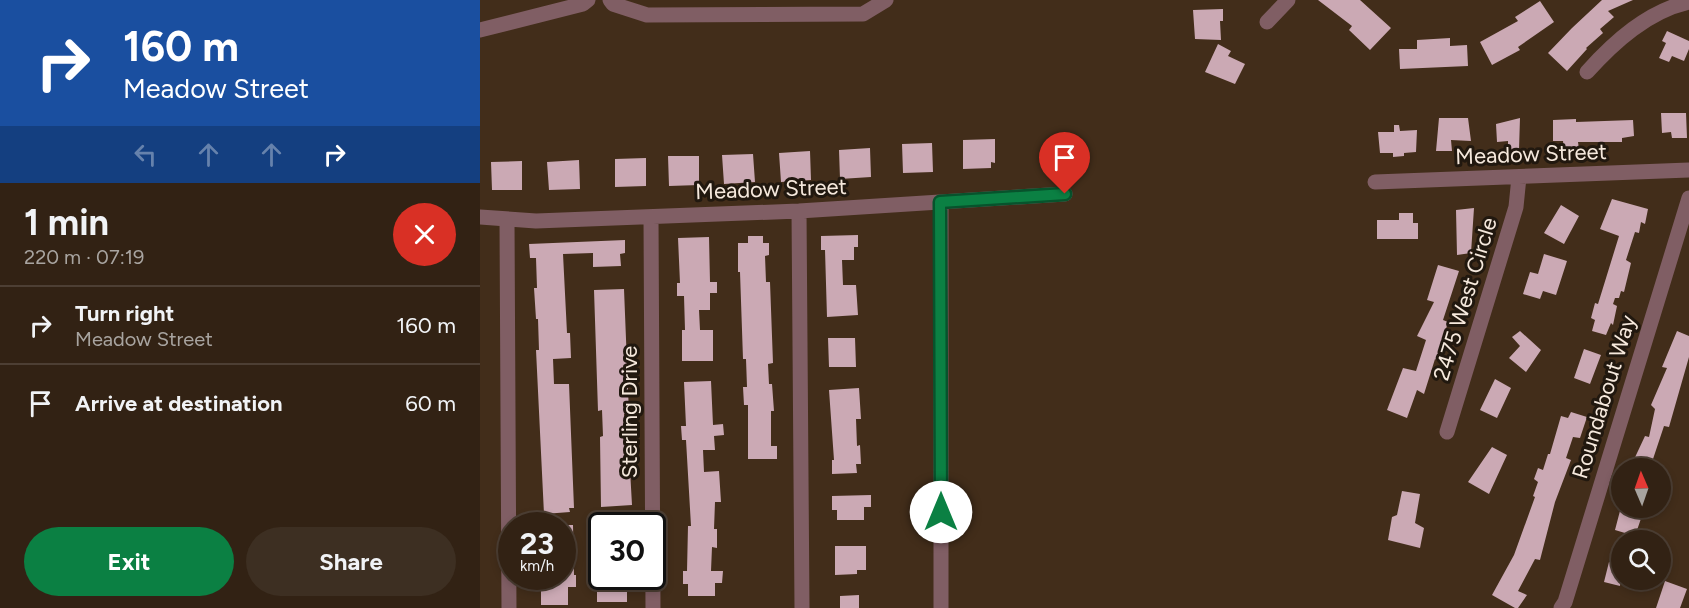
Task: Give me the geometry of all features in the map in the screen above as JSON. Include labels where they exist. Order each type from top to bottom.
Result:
[{"type":"street","points":[[480,30],[583,4],[588,0]]},
{"type":"street","points":[[610,0],[613,4],[647,15],[863,14],[886,0]]},
{"type":"street","points":[[1267,22],[1288,0]]},
{"type":"street","points":[[1587,72],[1604,53],[1635,27],[1672,6],[1689,2]]},
{"type":"street","name":"Meadow Street","points":[[1375,182],[1689,170]]},
{"type":"street","name":"2475 West Circle","points":[[1447,432],[1516,207],[1519,177]]},
{"type":"street","name":"Meadow Street","points":[[480,217],[536,221],[799,212],[1065,194]]},
{"type":"street","name":"Roundabout Way","points":[[1561,608],[1565,602],[1689,198]]},
{"type":"street","points":[[940,202],[941,608]]},
{"type":"street","points":[[799,212],[802,608]]},
{"type":"street","name":"Sterling Drive","points":[[651,217],[653,608]]},
{"type":"street","points":[[507,220],[509,608]]},
{"type":"building","points":[[1318,0],[1360,0],[1391,28],[1370,50],[1349,30],[1352,26]]},
{"type":"building","points":[[1602,0],[1633,0],[1608,11],[1614,17],[1600,29],[1603,33],[1586,48],[1567,71],[1548,53]]},
{"type":"building","points":[[1540,1],[1554,22],[1518,47],[1520,50],[1492,65],[1480,42],[1518,21],[1515,17]]},
{"type":"building","points":[[1223,9],[1223,21],[1220,21],[1221,40],[1195,39],[1193,10]]},
{"type":"building","points":[[1667,31],[1689,41],[1689,49],[1684,61],[1672,56],[1669,62],[1659,58],[1666,43],[1662,41]]},
{"type":"building","points":[[1450,38],[1450,46],[1467,45],[1468,66],[1400,69],[1399,49],[1417,49],[1417,40]]},
{"type":"building","points":[[1218,44],[1231,51],[1228,56],[1245,64],[1235,84],[1205,72]]},
{"type":"building","points":[[1661,113],[1686,113],[1687,138],[1672,138],[1671,132],[1662,133]]},
{"type":"building","points":[[1439,118],[1468,118],[1471,141],[1451,140],[1452,151],[1436,151]]},
{"type":"building","points":[[1520,118],[1519,150],[1508,150],[1508,141],[1497,142],[1496,124]]},
{"type":"building","points":[[1576,119],[1576,122],[1633,120],[1634,136],[1622,138],[1622,142],[1578,142],[1579,149],[1564,150],[1563,141],[1553,141],[1553,120]]},
{"type":"building","points":[[1394,125],[1399,125],[1400,131],[1417,130],[1416,152],[1393,157],[1393,153],[1380,153],[1378,132],[1394,132]]},
{"type":"building","points":[[995,139],[995,163],[991,162],[991,168],[963,169],[963,140]]},
{"type":"building","points":[[932,143],[933,172],[903,173],[902,144]]},
{"type":"building","points":[[870,148],[871,177],[840,179],[839,150]]},
{"type":"building","points":[[810,151],[811,180],[781,182],[779,153]]},
{"type":"building","points":[[753,154],[755,182],[724,184],[722,155]]},
{"type":"building","points":[[668,156],[699,156],[699,185],[669,186]]},
{"type":"building","points":[[646,158],[646,186],[615,187],[615,159]]},
{"type":"building","points":[[579,160],[580,189],[549,190],[547,162]]},
{"type":"building","points":[[522,161],[522,190],[492,190],[491,162]]},
{"type":"building","points":[[1612,199],[1648,209],[1645,224],[1641,222],[1639,233],[1635,232],[1626,260],[1631,263],[1624,292],[1621,291],[1619,298],[1615,298],[1613,304],[1617,306],[1613,325],[1611,323],[1606,335],[1592,331],[1595,320],[1591,318],[1595,303],[1598,304],[1619,236],[1600,229]]},
{"type":"building","points":[[1561,205],[1579,216],[1564,244],[1544,233]]},
{"type":"building","points":[[1474,208],[1471,253],[1457,255],[1456,210]]},
{"type":"building","points":[[1399,213],[1413,213],[1413,223],[1418,223],[1418,239],[1377,239],[1377,220],[1399,220]]},
{"type":"building","points":[[858,235],[858,247],[854,247],[854,260],[842,260],[843,285],[856,285],[858,315],[827,317],[825,250],[821,250],[821,236]]},
{"type":"building","points":[[748,236],[763,236],[763,243],[769,243],[769,255],[765,256],[766,282],[770,282],[773,363],[768,364],[774,411],[771,411],[771,446],[777,446],[777,459],[748,459],[748,405],[744,405],[743,387],[747,387],[746,359],[743,359],[738,243],[748,243]]},
{"type":"building","points":[[709,237],[710,282],[717,282],[717,293],[710,293],[710,310],[699,310],[700,330],[713,330],[713,361],[682,361],[682,330],[685,330],[684,296],[677,296],[677,283],[680,283],[678,238]]},
{"type":"building","points":[[625,240],[625,253],[620,254],[621,266],[593,267],[593,253],[563,254],[567,333],[570,333],[571,358],[553,359],[554,384],[569,384],[574,508],[569,508],[570,512],[544,512],[536,350],[539,350],[538,319],[536,319],[534,288],[537,288],[536,258],[530,258],[529,244]]},
{"type":"building","points":[[1544,254],[1567,261],[1556,295],[1543,291],[1540,299],[1523,294],[1530,272],[1538,274]]},
{"type":"building","points":[[1438,265],[1459,271],[1443,320],[1448,322],[1437,360],[1435,359],[1424,394],[1417,390],[1407,418],[1387,410],[1403,368],[1416,371],[1426,340],[1417,336],[1434,302],[1427,300]]},
{"type":"building","points":[[624,289],[629,414],[624,414],[626,434],[628,434],[632,505],[601,507],[600,437],[603,436],[602,410],[598,411],[594,290]]},
{"type":"building","points":[[1520,331],[1541,350],[1526,372],[1509,358],[1520,346],[1512,337]]},
{"type":"building","points":[[1677,331],[1689,336],[1689,357],[1669,427],[1664,426],[1653,458],[1635,458],[1645,436],[1649,437],[1655,409],[1651,405],[1667,368],[1662,367]]},
{"type":"building","points":[[828,338],[855,338],[856,367],[829,367]]},
{"type":"building","points":[[1584,349],[1601,355],[1590,384],[1574,378]]},
{"type":"building","points":[[1495,379],[1511,388],[1497,418],[1480,410]]},
{"type":"building","points":[[711,381],[713,425],[723,424],[724,435],[714,436],[715,450],[703,450],[704,472],[719,471],[721,502],[715,502],[714,529],[717,529],[717,548],[712,547],[711,571],[723,571],[722,583],[715,583],[715,596],[688,596],[688,584],[683,584],[683,571],[687,571],[688,526],[691,526],[686,440],[682,440],[681,426],[686,426],[684,382]]},
{"type":"building","points":[[859,388],[861,419],[856,419],[857,446],[860,445],[861,464],[856,464],[857,473],[832,474],[832,460],[834,460],[829,390]]},
{"type":"building","points":[[1571,412],[1587,417],[1580,438],[1573,437],[1566,458],[1571,460],[1555,502],[1540,560],[1535,559],[1518,591],[1527,595],[1518,608],[1515,608],[1492,595],[1514,555],[1535,497],[1533,496],[1538,482],[1534,479],[1538,468],[1543,470],[1561,416],[1568,418]]},
{"type":"building","points":[[1492,447],[1507,455],[1489,494],[1468,482]]},
{"type":"building","points":[[1402,491],[1420,494],[1415,523],[1424,528],[1420,548],[1388,540],[1392,517],[1397,515]]},
{"type":"building","points":[[871,495],[871,507],[864,507],[864,520],[837,520],[837,510],[832,510],[832,496]]},
{"type":"building","points":[[1618,518],[1641,518],[1637,530],[1615,530]]},
{"type":"building","points":[[835,546],[866,546],[866,570],[857,570],[857,574],[835,575]]},
{"type":"building","points":[[1609,562],[1611,562],[1611,584],[1604,582]]},
{"type":"building","points":[[1671,583],[1687,589],[1680,608],[1656,608],[1662,590],[1671,590]]},
{"type":"building","points":[[541,590],[568,590],[568,605],[541,605]]},
{"type":"building","points":[[597,590],[627,590],[627,602],[597,602]]},
{"type":"building","points":[[859,595],[859,608],[840,608],[840,596]]},
{"type":"route","points":[[941,512],[940,202],[1065,194]]}]
